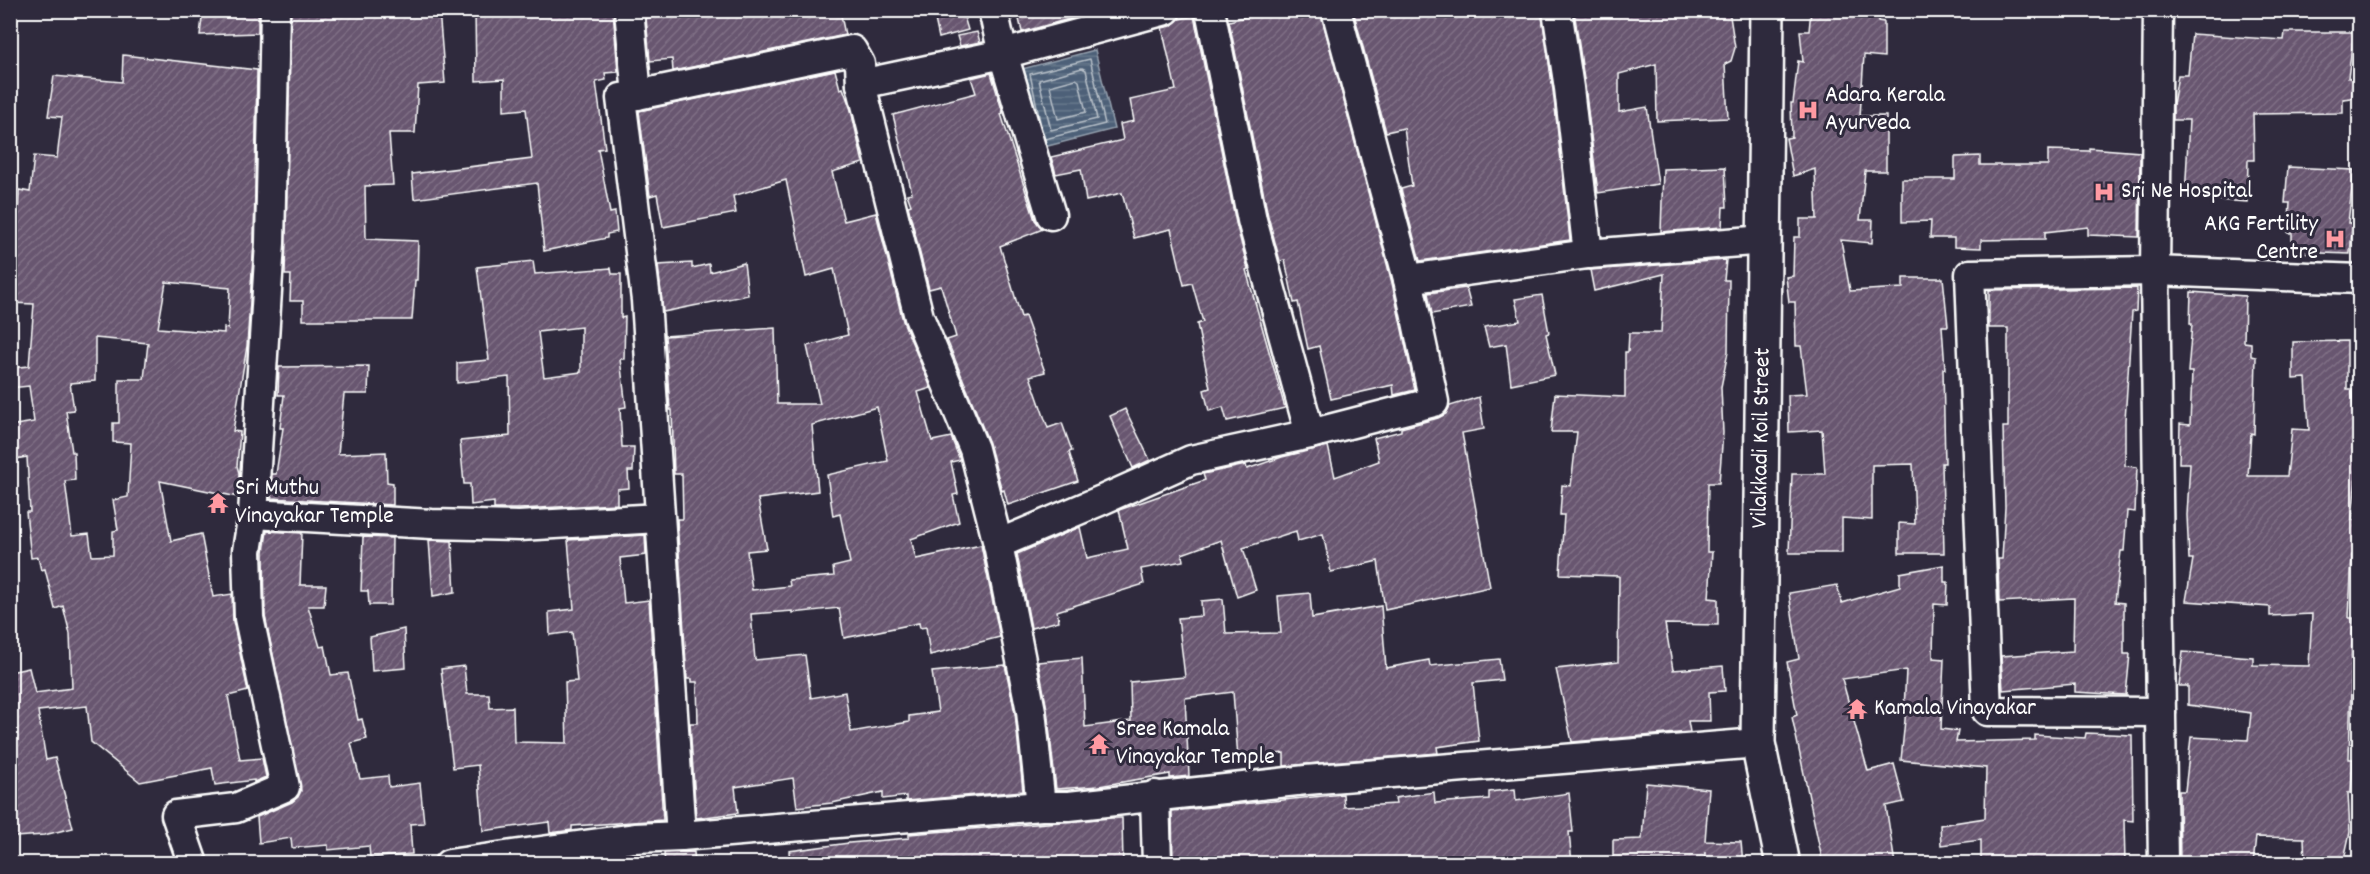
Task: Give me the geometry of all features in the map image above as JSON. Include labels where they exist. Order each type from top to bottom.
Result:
[{"type":"street","points":[[193,864],[176,815],[236,808],[285,788],[249,618],[247,551],[253,514],[270,243],[275,10]]},
{"type":"street","points":[[629,10],[637,95]]},
{"type":"street","points":[[993,10],[1003,54],[1051,215]]},
{"type":"street","points":[[861,84],[1003,54],[1166,10]]},
{"type":"street","points":[[1210,10],[1252,220],[1310,434]]},
{"type":"street","points":[[998,544],[1191,460],[1310,434],[1434,402],[1408,279],[1335,10]]},
{"type":"street","points":[[1557,10],[1569,88],[1588,254]]},
{"type":"street","name":"Vilakkadi Koil Street","points":[[1767,10],[1758,743],[1783,864]]},
{"type":"street","points":[[2158,10],[2155,271],[2163,864]]},
{"type":"street","points":[[681,836],[646,300],[621,98],[852,50],[860,64],[861,84],[919,317],[974,449],[998,544],[1031,711],[1041,806]]},
{"type":"street","points":[[1408,279],[1588,254],[1765,240]]},
{"type":"street","points":[[2161,712],[1987,711],[1970,274],[2155,271],[2360,279]]},
{"type":"street","points":[[253,514],[432,525],[519,526],[659,518]]},
{"type":"street","points":[[449,864],[635,838],[1041,806],[1069,806],[1306,780],[1758,743]]},
{"type":"street","points":[[1155,795],[1157,864]]},
{"type":"water","points":[[1095,50],[1114,129],[1040,148],[1022,69]]},
{"type":"building","points":[[203,10],[258,10],[258,33],[200,35]]},
{"type":"building","points":[[291,10],[439,10],[445,83],[418,85],[415,133],[389,133],[393,185],[365,186],[366,239],[418,241],[417,280],[415,280],[412,320],[303,320],[303,301],[290,301],[291,275],[285,275]]},
{"type":"building","points":[[475,10],[613,10],[618,72],[605,73],[606,80],[596,82],[605,148],[598,149],[610,213],[615,212],[617,232],[607,234],[607,238],[544,251],[537,183],[414,199],[412,174],[532,159],[526,109],[504,111],[504,79],[476,81]]},
{"type":"building","points":[[666,10],[840,10],[845,35],[673,71],[672,59],[650,61],[646,18],[667,15]]},
{"type":"building","points":[[933,10],[962,10],[968,30],[939,38]]},
{"type":"building","points":[[1017,10],[1083,10],[1083,15],[1022,32]]},
{"type":"building","points":[[1272,10],[1320,10],[1392,283],[1415,390],[1394,395],[1393,385],[1331,399],[1319,346],[1308,349],[1298,302],[1294,303],[1285,260],[1280,261],[1268,216],[1229,21]]},
{"type":"building","points":[[1353,10],[1541,10],[1553,90],[1570,240],[1420,261],[1401,189],[1412,186],[1404,128],[1386,132]]},
{"type":"building","points":[[1574,10],[1729,10],[1735,48],[1731,61],[1725,64],[1728,118],[1657,121],[1656,64],[1619,74],[1619,112],[1647,107],[1658,184],[1598,193]]},
{"type":"building","points":[[1811,10],[1878,10],[1878,21],[1884,22],[1884,57],[1864,55],[1860,116],[1886,116],[1886,171],[1865,171],[1860,220],[1873,220],[1872,243],[1841,240],[1850,291],[1903,288],[1903,278],[1943,278],[1948,326],[1942,326],[1945,369],[1943,369],[1945,463],[1942,463],[1944,553],[1899,553],[1899,523],[1915,524],[1913,464],[1872,465],[1872,520],[1842,518],[1842,553],[1789,553],[1792,474],[1825,474],[1822,430],[1789,432],[1788,395],[1807,394],[1801,346],[1796,346],[1795,302],[1789,302],[1786,277],[1793,276],[1794,237],[1800,237],[1800,219],[1817,219],[1815,169],[1793,176],[1786,138],[1792,137],[1791,103],[1793,103],[1798,61],[1803,62],[1800,31],[1809,31]]},
{"type":"building","points":[[1194,16],[1236,223],[1248,269],[1246,270],[1285,408],[1227,421],[1223,407],[1209,411],[1204,390],[1210,388],[1197,324],[1203,322],[1192,283],[1184,285],[1171,229],[1134,238],[1122,193],[1086,201],[1081,169],[1056,174],[1051,157],[1123,140],[1120,124],[1134,121],[1130,100],[1176,90],[1162,28],[1171,26],[1179,19]]},
{"type":"building","points":[[977,32],[980,42],[960,46],[957,36]]},
{"type":"building","points":[[2285,32],[2354,32],[2348,78],[2353,78],[2352,98],[2343,99],[2343,113],[2253,114],[2254,160],[2248,160],[2247,202],[2185,198],[2189,120],[2173,120],[2173,105],[2178,75],[2188,75],[2192,34],[2284,40]]},
{"type":"building","points":[[123,55],[257,70],[254,242],[247,346],[233,431],[240,432],[237,466],[238,497],[160,481],[171,541],[201,534],[213,597],[232,594],[233,621],[248,691],[228,696],[240,760],[262,758],[266,777],[254,782],[254,780],[215,785],[212,768],[140,782],[91,742],[87,706],[38,711],[46,760],[55,758],[73,828],[44,835],[15,837],[15,835],[10,835],[10,672],[29,668],[35,693],[72,688],[70,634],[63,606],[55,609],[45,569],[41,570],[38,557],[31,558],[26,512],[30,512],[27,457],[10,460],[10,426],[34,422],[29,386],[10,388],[10,368],[29,366],[34,304],[10,303],[10,237],[17,237],[19,190],[30,192],[34,156],[57,158],[62,117],[48,116],[54,76],[122,82]],"holes":[[[166,282],[230,288],[228,329],[224,328],[224,333],[158,328]],[[95,338],[148,343],[144,379],[119,379],[119,423],[113,423],[113,442],[131,443],[128,497],[113,500],[118,530],[113,531],[113,555],[92,556],[89,534],[72,536],[65,481],[75,480],[74,452],[72,452],[66,411],[74,410],[70,383],[95,381]]]},
{"type":"building","points":[[835,70],[840,89],[843,88],[851,110],[863,163],[832,172],[844,221],[876,213],[903,321],[931,388],[918,392],[932,441],[951,437],[960,460],[951,462],[958,494],[953,495],[959,522],[911,539],[916,559],[981,545],[1000,637],[930,655],[926,627],[920,628],[919,623],[844,638],[839,608],[793,613],[793,611],[751,614],[755,660],[805,655],[811,698],[845,692],[851,732],[909,722],[909,716],[938,712],[932,672],[1005,665],[1015,713],[1023,791],[906,801],[906,796],[883,799],[883,792],[832,803],[797,807],[793,778],[735,787],[738,813],[696,818],[690,723],[698,723],[697,682],[687,679],[677,519],[683,519],[682,474],[674,474],[672,410],[670,410],[665,336],[775,328],[777,404],[820,404],[807,346],[848,335],[834,269],[806,277],[786,180],[733,196],[736,213],[663,227],[657,194],[650,196],[639,111]],"holes":[[[877,407],[888,461],[827,475],[833,516],[840,514],[850,563],[833,567],[834,576],[789,580],[790,586],[752,590],[747,551],[767,549],[758,499],[818,491],[812,425]]]},
{"type":"building","points":[[991,73],[1003,113],[1001,114],[1035,220],[1043,229],[1000,246],[1021,317],[1025,316],[1045,372],[1030,376],[1048,428],[1062,423],[1072,451],[1069,452],[1078,481],[1008,505],[989,443],[947,340],[956,337],[941,286],[929,289],[908,206],[911,205],[907,194],[912,193],[893,115],[976,93],[971,78]]},
{"type":"building","points":[[2089,148],[2140,152],[2139,237],[2088,235],[2088,227],[2045,232],[2045,239],[1981,240],[1981,248],[1954,247],[1954,238],[1930,238],[1931,221],[1902,222],[1902,179],[1955,179],[1955,157],[1980,156],[1980,165],[2048,165],[2048,150],[2089,151]]},
{"type":"building","points":[[1725,167],[1727,207],[1723,207],[1722,227],[1661,232],[1663,169]]},
{"type":"building","points":[[2288,167],[2354,170],[2348,223],[2353,223],[2350,254],[2292,252],[2292,233],[2288,233],[2290,203],[2285,203]]},
{"type":"building","points":[[1726,260],[1724,280],[1729,280],[1728,352],[1721,387],[1723,433],[1719,483],[1708,483],[1707,552],[1712,552],[1709,598],[1718,599],[1718,625],[1665,624],[1673,670],[1723,666],[1725,691],[1709,692],[1710,721],[1688,721],[1690,732],[1572,742],[1556,669],[1618,662],[1619,576],[1560,574],[1564,515],[1560,515],[1562,485],[1571,486],[1577,432],[1551,432],[1555,394],[1625,397],[1625,352],[1628,352],[1629,333],[1661,333],[1664,274],[1594,291],[1590,270]]},
{"type":"building","points":[[533,261],[535,274],[611,268],[612,274],[621,274],[621,318],[625,317],[624,359],[620,359],[626,407],[620,408],[622,447],[634,447],[633,471],[628,471],[629,488],[617,489],[617,504],[519,509],[494,509],[494,502],[471,505],[470,484],[464,484],[460,441],[510,436],[509,377],[457,383],[457,363],[489,360],[477,267]],"holes":[[[581,327],[581,372],[544,377],[538,332]]]},
{"type":"building","points":[[692,263],[692,268],[709,264],[710,272],[744,263],[748,295],[663,312],[658,265]]},
{"type":"building","points":[[1466,288],[1471,307],[1432,314],[1428,293]]},
{"type":"building","points":[[2137,288],[2136,311],[2132,312],[2125,420],[2125,466],[2137,467],[2135,512],[2127,511],[2124,551],[2121,551],[2115,602],[2124,603],[2124,654],[2130,654],[2126,695],[2075,692],[2075,684],[2003,690],[2001,656],[2073,651],[2074,598],[1999,602],[1998,559],[2002,559],[2005,507],[2003,427],[2008,427],[2008,328],[1989,328],[1989,290]]},
{"type":"building","points":[[2191,292],[2245,296],[2244,342],[2251,343],[2251,356],[2256,357],[2254,434],[2251,433],[2248,476],[2287,476],[2292,429],[2309,430],[2306,378],[2293,379],[2293,342],[2347,341],[2347,389],[2352,389],[2355,432],[2360,433],[2352,520],[2359,521],[2359,555],[2352,555],[2349,618],[2353,618],[2349,759],[2353,759],[2351,793],[2348,793],[2350,832],[2343,864],[2305,864],[2304,838],[2256,837],[2253,864],[2180,864],[2179,791],[2185,791],[2191,737],[2248,740],[2251,713],[2188,705],[2188,686],[2179,686],[2183,652],[2253,657],[2253,665],[2309,666],[2312,614],[2270,616],[2270,607],[2186,601],[2193,559],[2189,559],[2187,515],[2190,463],[2179,463],[2180,424],[2190,425],[2192,372],[2188,372],[2192,324],[2190,324]]},
{"type":"building","points":[[1542,295],[1549,333],[1546,334],[1555,375],[1511,384],[1506,344],[1489,347],[1484,327],[1520,321],[1515,299]]},
{"type":"building","points":[[369,366],[368,394],[344,394],[338,454],[386,452],[387,482],[393,483],[393,505],[271,498],[272,474],[276,474],[283,428],[280,428],[284,395],[278,395],[279,367]]},
{"type":"building","points":[[1479,397],[1484,429],[1462,433],[1490,587],[1385,610],[1378,561],[1331,572],[1323,534],[1298,541],[1296,531],[1243,548],[1256,590],[1237,597],[1221,540],[1182,554],[1183,561],[1141,569],[1144,584],[1057,611],[1059,621],[1031,628],[1017,554],[1080,527],[1087,558],[1128,549],[1119,510],[1205,480],[1203,474],[1246,465],[1247,469],[1282,457],[1328,446],[1335,477],[1379,461],[1374,438],[1438,418],[1446,414],[1450,406]]},
{"type":"building","points":[[1125,409],[1150,460],[1133,468],[1110,416]]},
{"type":"building","points":[[267,531],[302,533],[300,585],[326,585],[324,606],[308,606],[320,647],[325,646],[331,675],[348,673],[358,720],[362,719],[367,739],[351,743],[360,779],[388,776],[389,787],[420,783],[424,823],[410,824],[412,854],[370,858],[369,846],[328,850],[328,845],[292,848],[291,838],[259,843],[257,817],[292,802],[301,791],[265,616],[264,552]]},
{"type":"building","points":[[645,535],[646,555],[620,558],[624,603],[649,600],[663,820],[572,826],[572,830],[550,833],[549,822],[483,831],[478,765],[453,768],[441,669],[464,666],[467,694],[489,694],[490,708],[513,707],[514,742],[567,743],[565,682],[577,681],[572,632],[550,635],[549,612],[574,609],[568,540]]},
{"type":"building","points":[[363,537],[392,538],[391,605],[369,605],[368,591],[361,591]]},
{"type":"building","points":[[429,540],[452,541],[455,592],[433,596]]},
{"type":"building","points":[[1944,565],[1944,582],[1948,582],[1947,605],[1934,604],[1933,658],[1944,659],[1941,729],[1958,731],[1956,742],[2035,740],[2035,735],[2085,738],[2086,733],[2132,735],[2133,821],[2124,820],[2125,864],[1981,864],[1981,840],[1941,845],[1940,825],[1985,818],[1986,768],[1901,760],[1906,710],[1904,710],[1906,670],[1842,679],[1868,771],[1894,764],[1904,802],[1886,806],[1895,864],[1823,864],[1792,717],[1797,715],[1787,662],[1799,659],[1789,593],[1837,585],[1842,603],[1900,586],[1900,573]]},
{"type":"building","points":[[1310,593],[1312,618],[1381,606],[1386,668],[1429,660],[1430,666],[1499,659],[1502,680],[1473,683],[1479,741],[1437,747],[1438,753],[1284,766],[1284,753],[1238,758],[1233,692],[1185,698],[1189,776],[1170,778],[1170,774],[1099,786],[1056,789],[1047,709],[1038,662],[1082,658],[1085,727],[1131,721],[1130,682],[1185,677],[1178,618],[1202,616],[1201,601],[1223,599],[1226,634],[1281,633],[1278,596]]},
{"type":"building","points":[[404,629],[406,668],[372,671],[370,637]]},
{"type":"building","points":[[1646,783],[1709,789],[1705,841],[1741,842],[1743,864],[1705,864],[1705,852],[1704,860],[1613,860],[1613,840],[1642,839]]},
{"type":"building","points":[[1515,789],[1516,801],[1569,793],[1573,832],[1569,832],[1572,864],[1495,864],[1494,859],[1448,864],[1173,864],[1172,811],[1343,794],[1344,807],[1396,804],[1395,798],[1434,792],[1435,803],[1489,799],[1489,792]]},
{"type":"building","points":[[1122,818],[1123,864],[790,864],[789,851],[909,838],[909,834]]},
{"type":"building","points":[[694,852],[695,864],[665,864],[664,853]]},
{"type":"place","name":"Adara Kerala Ayurveda","points":[[1808,110]]},
{"type":"place","name":"Sri Ne Hospital","points":[[2104,192]]},
{"type":"place","name":"AKG Fertility Centre","points":[[2335,239]]},
{"type":"place","name":"Sri Muthu Vinayakar Temple","points":[[218,503]]},
{"type":"place","name":"Kamala Vinayakar","points":[[1857,709]]},
{"type":"place","name":"Sree Kamala Vinayakar Temple","points":[[1099,744]]}]
